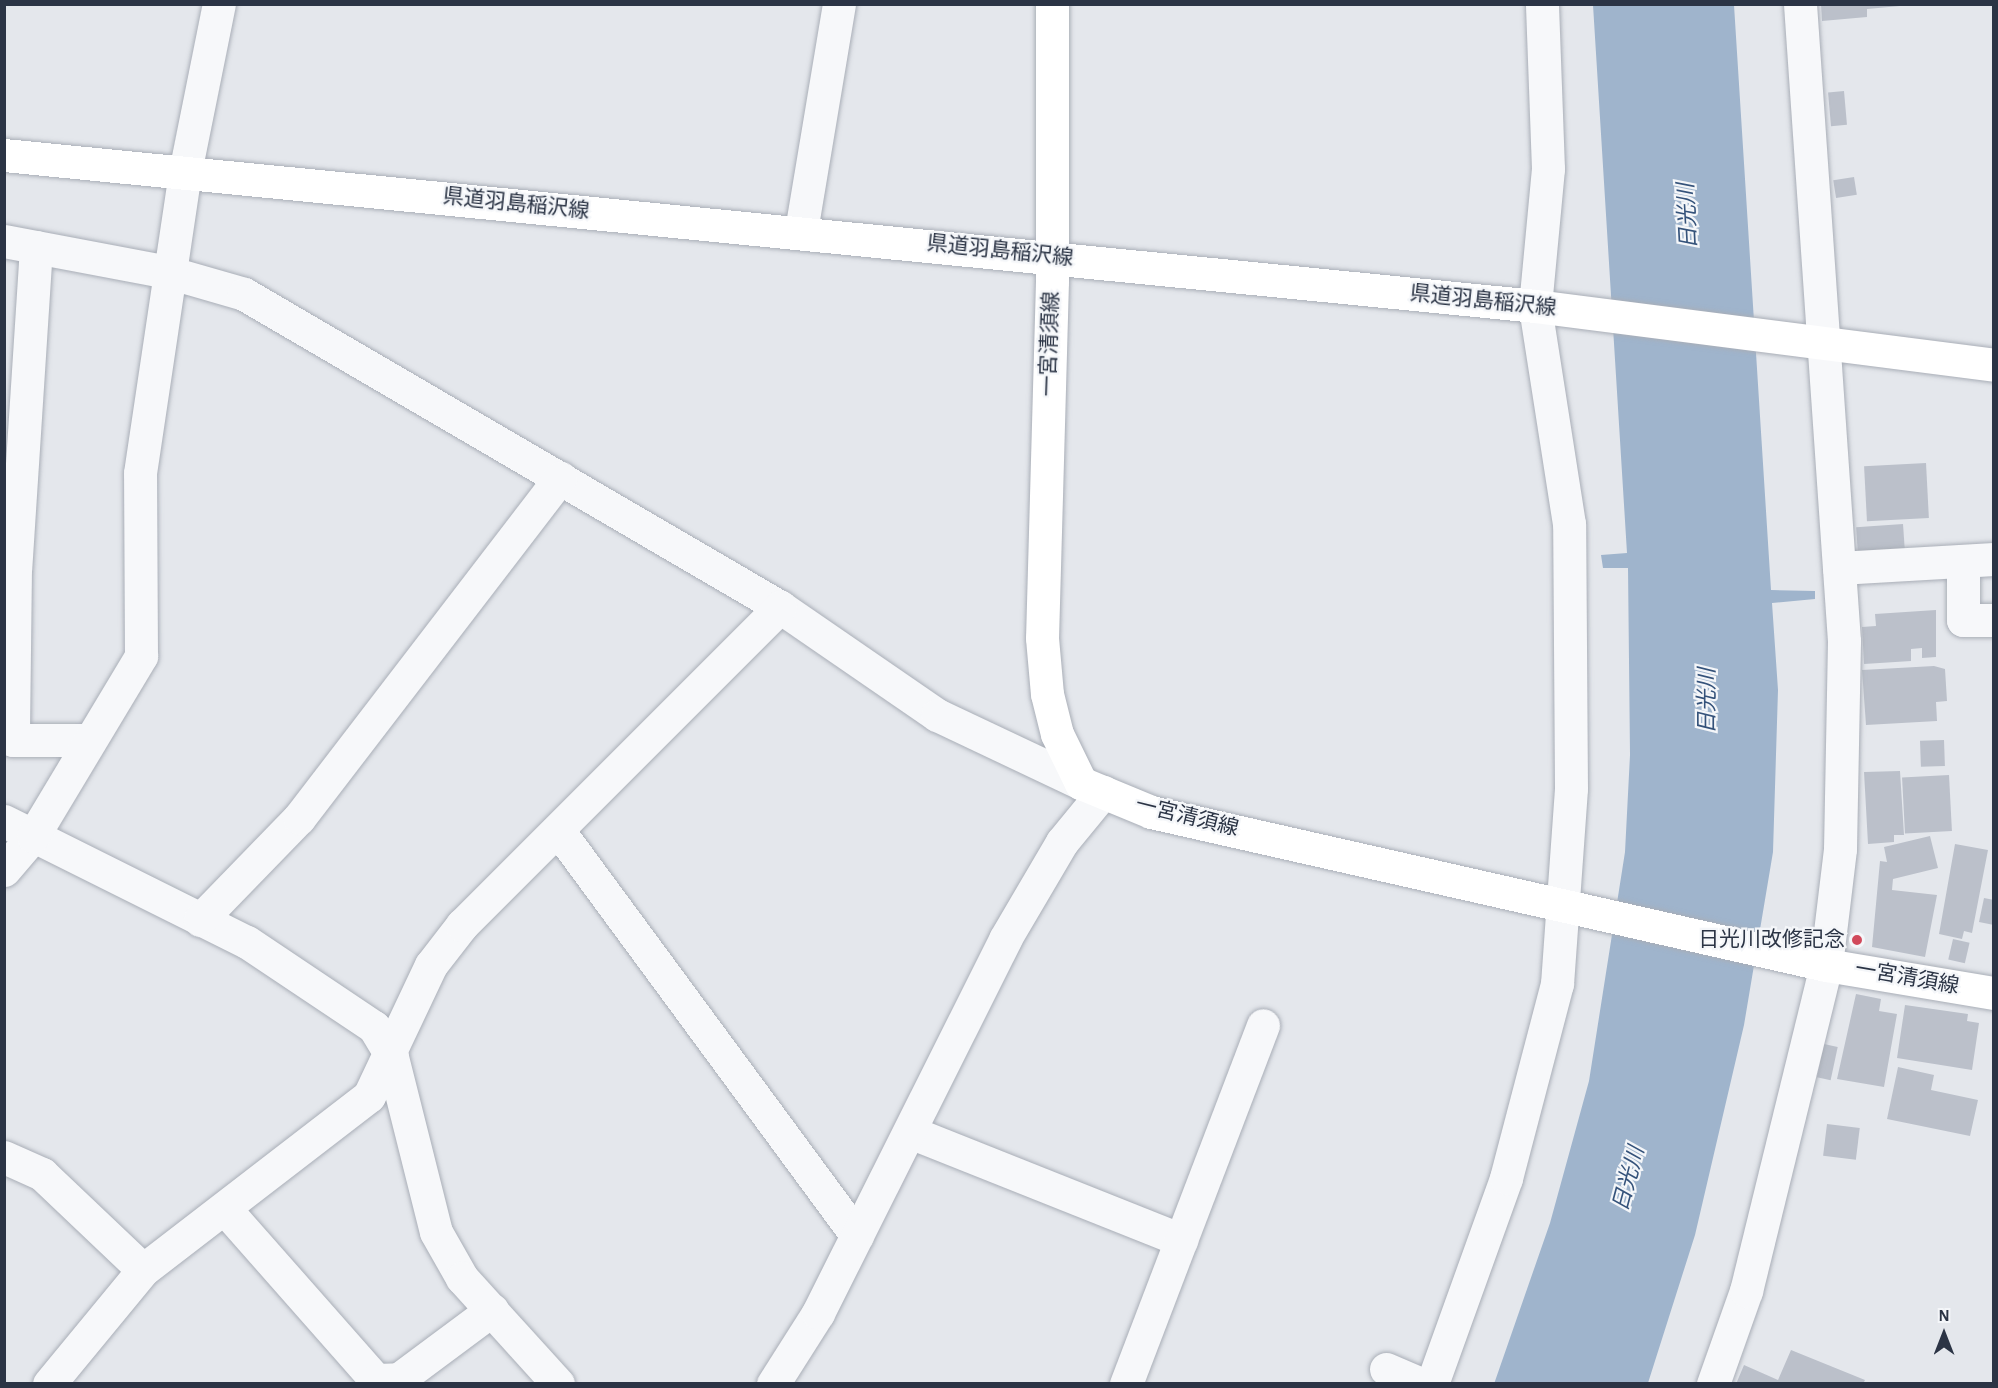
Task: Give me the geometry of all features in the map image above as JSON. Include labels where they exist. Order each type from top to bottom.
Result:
[{"type":"main road","name":"一宮清須線","points":[[1052,4],[1052,256],[1042,638],[1047,694],[1057,734],[1092,788],[1151,812],[1563,903],[1826,965],[1994,993]]},
{"type":"main road","name":"県道羽島稲沢線","points":[[4,154],[1052,256],[1548,308],[1994,365]]},
{"type":"street","points":[[4,870],[33,836],[141,656],[140,473],[168,272],[185,172],[219,4]]},
{"type":"street","points":[[801,231],[839,4]]},
{"type":"street","points":[[1432,1383],[1506,1178],[1557,984],[1571,788],[1569,524],[1548,308],[1548,169],[1542,4]]},
{"type":"street","points":[[1713,1383],[1746,1291],[1826,965],[1840,849],[1844,641],[1839,568],[1813,341],[1800,4]]},
{"type":"street","points":[[4,241],[168,272],[244,294],[780,607],[937,715],[1092,788],[1005,939],[818,1313],[772,1383]]},
{"type":"street","points":[[36,247],[12,512],[13,740],[90,740]]},
{"type":"street","points":[[200,920],[299,818],[560,478]]},
{"type":"street","points":[[1839,568],[1978,560],[1963,620],[1994,620]]},
{"type":"street","points":[[49,1383],[143,1270],[369,1096],[392,1057],[431,965],[462,926],[780,607]]},
{"type":"street","points":[[4,821],[247,942],[339,1001],[374,1027],[392,1057],[436,1232],[462,1278],[558,1383]]},
{"type":"street","points":[[558,830],[857,1236]]},
{"type":"street","points":[[1126,1383],[1263,1025]]},
{"type":"street","points":[[910,1132],[1181,1240]]},
{"type":"street","points":[[4,1157],[42,1174],[143,1270]]},
{"type":"street","points":[[225,1209],[376,1380],[399,1379],[492,1311]]},
{"type":"street","points":[[1386,1369],[1421,1383]]},
{"type":"water","name":"日光川","points":[[1593,5],[1734,5],[1771,590],[1815,591],[1815,599],[1772,603],[1778,690],[1773,852],[1744,1025],[1695,1235],[1648,1383],[1494,1384],[1550,1223],[1589,1081],[1625,852],[1630,755],[1628,568],[1603,568],[1601,555],[1627,553]]},
{"type":"building","points":[[1821,4],[1900,4],[1900,6],[1867,9],[1867,17],[1822,21]]},
{"type":"building","points":[[1844,91],[1847,125],[1831,126],[1828,92]]},
{"type":"building","points":[[1854,177],[1857,195],[1836,198],[1833,180]]},
{"type":"building","points":[[1926,463],[1929,518],[1867,521],[1864,466]]},
{"type":"building","points":[[1903,524],[1905,556],[1858,559],[1856,527]]},
{"type":"building","points":[[1936,610],[1936,657],[1922,658],[1922,648],[1911,649],[1911,661],[1864,664],[1862,627],[1876,626],[1875,614]]},
{"type":"building","points":[[1934,666],[1945,669],[1947,701],[1936,702],[1937,721],[1866,725],[1862,670]]},
{"type":"building","points":[[1944,740],[1945,766],[1921,767],[1920,741]]},
{"type":"building","points":[[1900,771],[1904,835],[1894,835],[1894,842],[1868,844],[1864,772]]},
{"type":"building","points":[[1949,775],[1952,831],[1905,833],[1902,777]]},
{"type":"building","points":[[1930,836],[1938,868],[1893,879],[1892,890],[1937,895],[1925,957],[1872,947],[1880,861],[1887,862],[1884,847]]},
{"type":"building","points":[[1955,844],[1988,850],[1972,933],[1964,931],[1962,939],[1939,934]]},
{"type":"building","points":[[1984,898],[1994,900],[1994,925],[1979,922]]},
{"type":"building","points":[[1953,939],[1970,943],[1965,963],[1948,959]]},
{"type":"building","points":[[1856,994],[1881,999],[1879,1011],[1897,1014],[1884,1087],[1837,1079]]},
{"type":"building","points":[[1905,1005],[1968,1014],[1967,1021],[1979,1023],[1972,1070],[1897,1058]]},
{"type":"building","points":[[1824,1044],[1838,1047],[1831,1080],[1817,1077]]},
{"type":"building","points":[[1898,1067],[1934,1075],[1931,1090],[1978,1100],[1970,1136],[1887,1119]]},
{"type":"building","points":[[1827,1124],[1860,1128],[1856,1160],[1823,1156]]},
{"type":"building","points":[[1791,1350],[1865,1380],[1863,1384],[1736,1384],[1744,1365],[1778,1380]]},
{"type":"place","name":"日光川改修記念","points":[[1857,940]]}]
